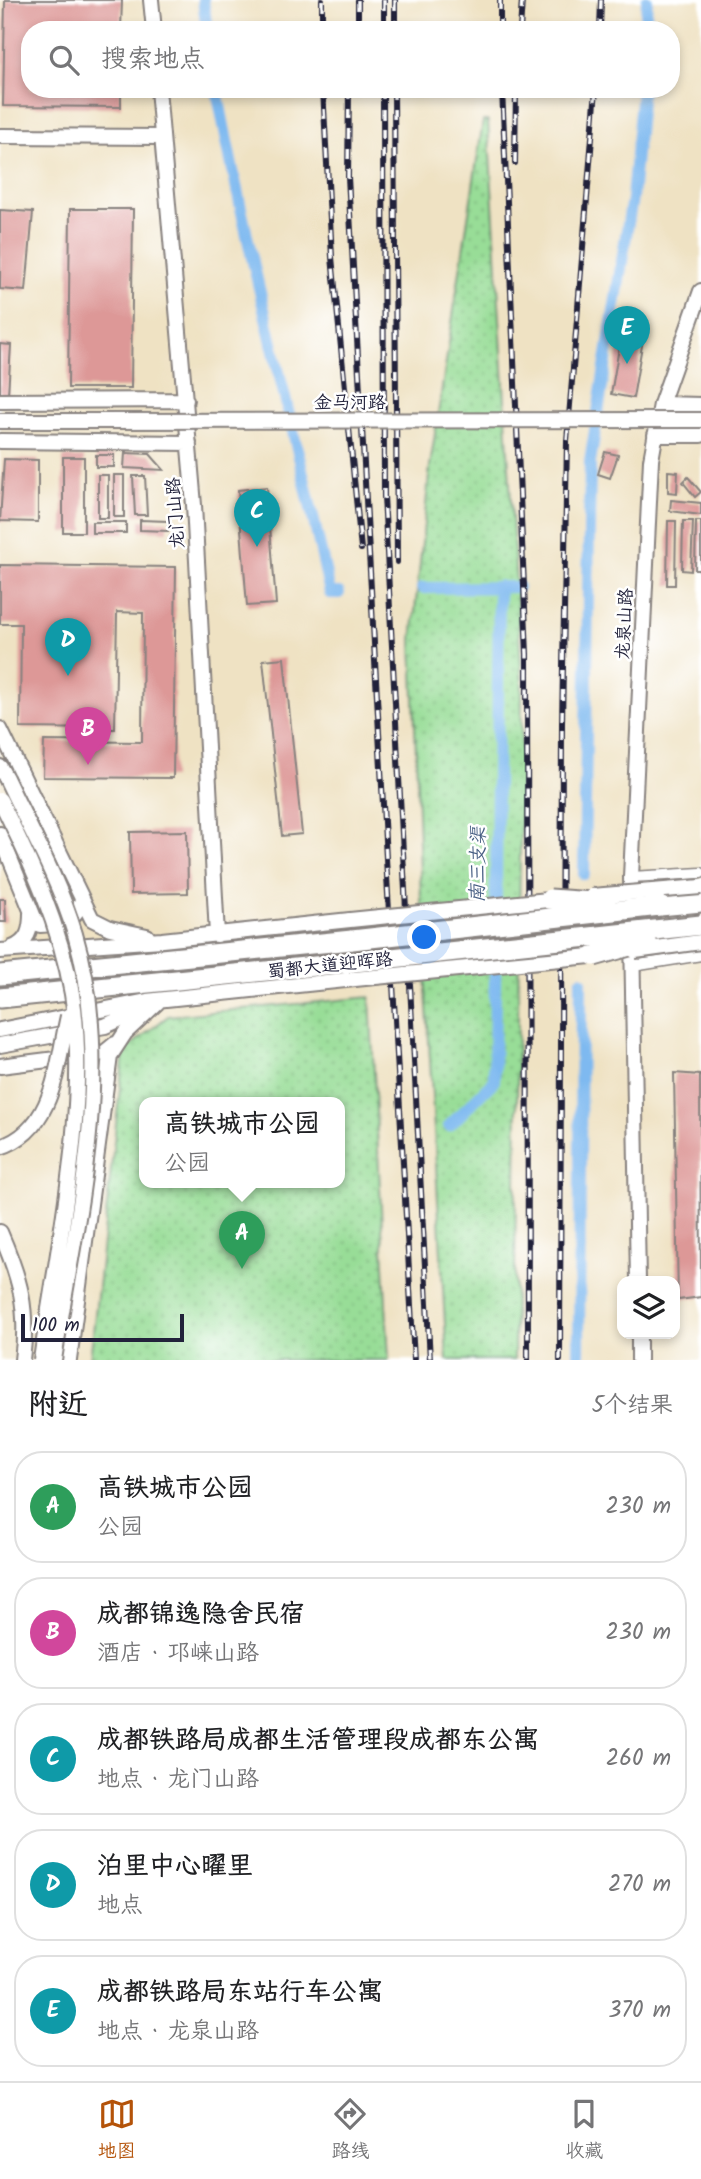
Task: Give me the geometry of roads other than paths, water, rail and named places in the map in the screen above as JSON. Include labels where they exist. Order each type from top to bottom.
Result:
[{"type":"highway","points":[[550,899],[660,906]]},
{"type":"highway","name":"蜀都大道迎晖路","points":[[0,975],[701,902]]},
{"type":"highway","points":[[594,956],[701,925]]},
{"type":"highway","name":"蜀都大道迎晖路","points":[[0,998],[355,971],[701,925]]},
{"type":"street","points":[[151,0],[153,21]]},
{"type":"street","name":"龙门山路","points":[[159,98],[189,443],[217,935]]},
{"type":"street","points":[[0,136],[162,137]]},
{"type":"street","name":"龙泉山路","points":[[638,1276],[631,877],[651,460],[661,404],[701,291]]},
{"type":"street","points":[[0,401],[186,400]]},
{"type":"street","points":[[661,404],[701,405]]},
{"type":"street","name":"金马河路","points":[[0,421],[701,420]]},
{"type":"street","points":[[655,435],[701,435]]},
{"type":"street","points":[[0,441],[189,443]]},
{"type":"street","points":[[0,729],[92,919],[100,924],[162,940]]},
{"type":"street","points":[[3,772],[64,903],[89,996],[92,1051],[88,1133],[54,1360]]},
{"type":"street","points":[[0,800],[49,905],[72,998],[75,1051],[74,1131],[41,1360]]},
{"type":"street","points":[[0,834],[31,913],[40,925],[67,922],[79,911],[82,900]]},
{"type":"street","points":[[631,877],[701,873]]},
{"type":"street","points":[[3,951],[217,935],[550,899],[701,887]]},
{"type":"street","points":[[3,951],[21,944],[27,936],[31,913]]},
{"type":"street","points":[[0,1045],[105,1027],[158,1002],[355,971],[594,956],[701,943]]},
{"type":"street","points":[[633,967],[701,956]]},
{"type":"street","points":[[0,1030],[147,1001],[218,992]]},
{"type":"street","points":[[0,1147],[29,1130],[46,1105],[72,998]]},
{"type":"street","points":[[0,1066],[104,1053],[158,1002]]},
{"type":"street","points":[[69,1360],[110,1056],[115,1044]]},
{"type":"street","points":[[0,1232],[17,1269],[22,1294],[22,1360]]},
{"type":"street","points":[[639,1339],[639,1360]]},
{"type":"waterway","points":[[203,0],[206,21]]},
{"type":"waterway","points":[[646,21],[647,0]]},
{"type":"waterway","points":[[219,98],[243,216],[330,593],[339,593]]},
{"type":"waterway","points":[[584,874],[590,462],[632,198],[641,98]]},
{"type":"waterway","name":"南三支渠","points":[[449,1126],[494,1081],[499,586]]},
{"type":"waterway","points":[[422,588],[518,587]]},
{"type":"waterway","points":[[579,1360],[581,981]]},
{"type":"railway","points":[[322,0],[322,21]]},
{"type":"railway","points":[[358,0],[358,21]]},
{"type":"railway","points":[[384,0],[384,21]]},
{"type":"railway","points":[[395,0],[395,21]]},
{"type":"railway","points":[[500,0],[500,21]]},
{"type":"railway","points":[[521,21],[522,0]]},
{"type":"railway","points":[[600,21],[601,0]]},
{"type":"railway","points":[[323,98],[332,257],[361,549]]},
{"type":"railway","points":[[349,98],[348,177],[414,1360]]},
{"type":"railway","points":[[383,98],[384,496],[430,1360]]},
{"type":"railway","points":[[394,98],[397,562]]},
{"type":"railway","points":[[502,98],[527,654],[528,1360]]},
{"type":"railway","points":[[515,163],[516,98]]},
{"type":"railway","points":[[560,1360],[562,723],[567,441],[595,98]]},
{"type":"place","name":"成都铁路局东站行车公寓","points":[[627,364]]},
{"type":"place","name":"成都铁路局成都生活管理段成都东公寓","points":[[257,547]]},
{"type":"place","name":"泊里中心曜里","points":[[68,676]]},
{"type":"place","name":"成都锦逸隐舍民宿","points":[[88,765]]},
{"type":"place","name":"高铁城市公园","points":[[242,1269]]}]
